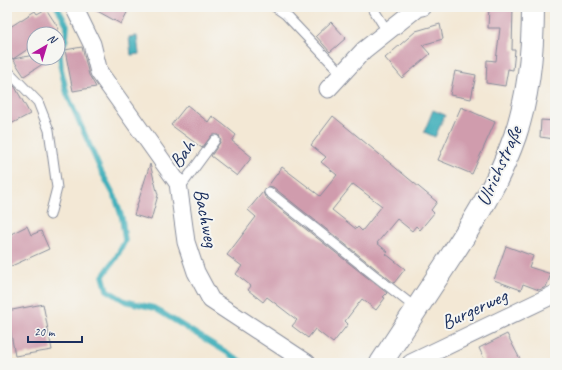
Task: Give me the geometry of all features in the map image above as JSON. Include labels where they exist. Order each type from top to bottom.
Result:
[{"type":"street","name":"Bachweg","points":[[74,7],[92,44],[99,72],[178,183],[186,242],[196,272],[211,300],[307,363]]},
{"type":"street","points":[[328,89],[341,73],[387,31],[419,7]]},
{"type":"street","name":"Ulrichstraße","points":[[382,363],[472,223],[503,166],[515,134],[523,105],[532,44],[532,7]]},
{"type":"street","name":"Burgerweg","points":[[411,363],[555,294]]},
{"type":"lane","points":[[275,7],[285,14],[341,73]]},
{"type":"lane","points":[[372,7],[387,31]]},
{"type":"lane","points":[[7,70],[38,102],[49,130],[56,188],[50,216]]},
{"type":"lane","name":"Bah","points":[[179,190],[215,140]]},
{"type":"lane","points":[[269,192],[417,309]]},
{"type":"water","points":[[137,36],[139,54],[131,55],[129,37]]},
{"type":"water","points":[[433,110],[445,115],[435,137],[424,132]]},
{"type":"building","points":[[90,7],[130,7],[121,24]]},
{"type":"building","points":[[489,7],[513,7],[512,50],[515,50],[513,70],[508,69],[505,86],[486,83],[487,60],[496,61],[500,28],[488,28]]},
{"type":"building","points":[[46,9],[57,26],[26,26],[26,50],[13,59],[26,57],[26,66],[40,66],[24,76],[7,50],[7,29],[35,11],[37,14]]},
{"type":"building","points":[[331,22],[346,38],[330,52],[316,36]]},
{"type":"building","points":[[440,24],[443,39],[422,45],[430,54],[402,78],[385,58],[416,31]]},
{"type":"building","points":[[82,47],[89,75],[96,87],[73,91],[66,50]]},
{"type":"building","points":[[455,71],[476,75],[471,99],[450,95]]},
{"type":"building","points":[[7,79],[15,87],[30,114],[7,126]]},
{"type":"building","points":[[187,105],[208,122],[212,116],[224,125],[236,135],[232,141],[252,157],[237,176],[211,156],[221,141],[219,135],[212,135],[202,148],[171,125]]},
{"type":"building","points":[[461,107],[495,122],[472,174],[438,160]]},
{"type":"building","points":[[333,116],[437,202],[431,210],[434,213],[420,230],[416,226],[412,231],[397,219],[377,243],[388,252],[386,254],[405,269],[394,283],[273,187],[268,186],[282,167],[320,196],[337,175],[321,162],[326,157],[311,145]],"holes":[[[353,184],[382,206],[362,231],[358,227],[356,229],[332,210]]]},
{"type":"building","points":[[541,120],[555,121],[555,139],[540,137]]},
{"type":"building","points":[[150,164],[158,195],[151,220],[134,215]]},
{"type":"building","points":[[263,192],[265,197],[387,293],[376,310],[362,299],[345,321],[348,324],[333,343],[315,329],[308,338],[292,326],[297,320],[267,297],[263,302],[248,290],[251,286],[236,274],[242,266],[227,255],[256,217],[248,210]]},
{"type":"building","points":[[27,226],[31,235],[41,231],[49,249],[7,268],[7,236]]},
{"type":"building","points":[[506,246],[533,256],[529,267],[551,274],[546,287],[539,290],[523,284],[521,290],[494,280]]},
{"type":"building","points":[[43,304],[52,350],[15,356],[7,311]]},
{"type":"building","points":[[507,334],[522,363],[486,363],[479,348]]},
{"type":"waterway","points":[[57,7],[67,25],[66,39],[60,53],[61,69],[67,94],[101,171],[115,197],[122,218],[125,241],[116,258],[103,276],[107,290],[125,301],[154,308],[244,363]]}]
